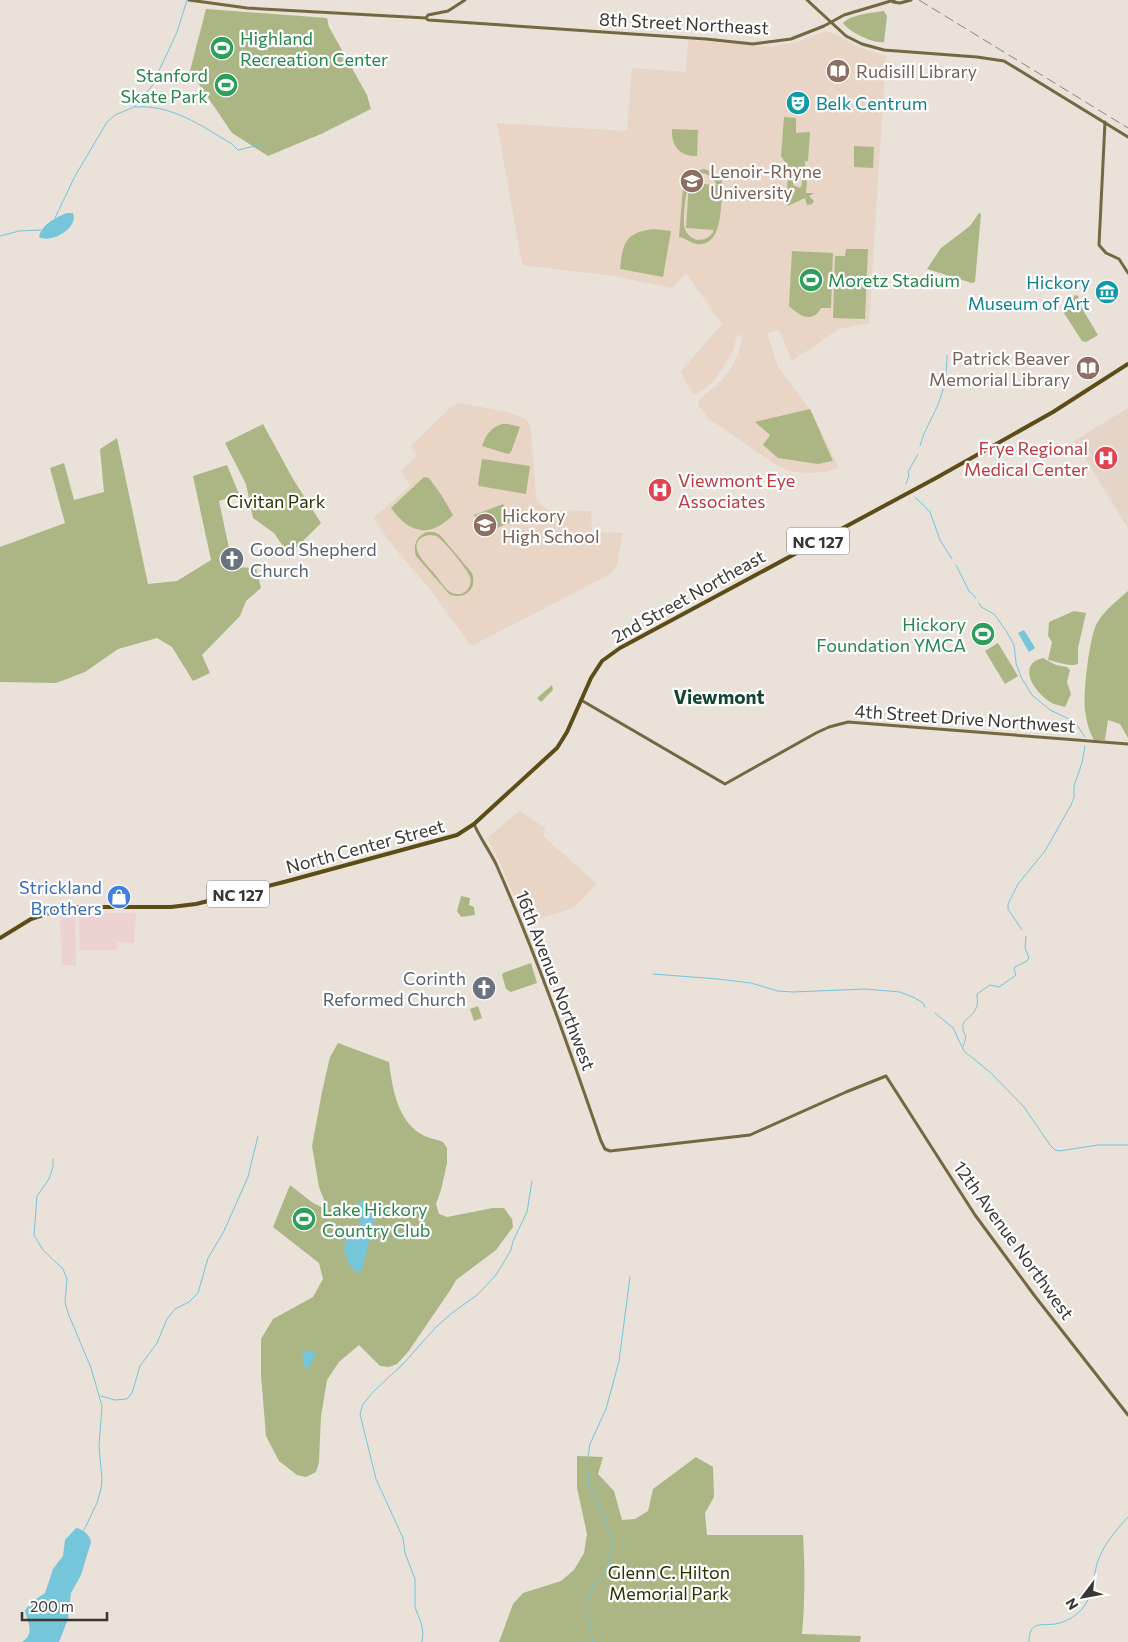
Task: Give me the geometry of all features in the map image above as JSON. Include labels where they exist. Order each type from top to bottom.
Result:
[{"type":"main road","name":"8th Street Northeast","points":[[189,0],[247,8],[426,18],[428,20],[706,39],[753,44],[792,39],[850,12],[893,1],[900,3],[910,0]]},
{"type":"main road","points":[[426,18],[428,15],[448,11],[465,0]]},
{"type":"main road","points":[[807,0],[846,36],[854,41],[878,49],[990,58],[1004,61],[1128,137]]},
{"type":"main road","points":[[1105,122],[1099,246],[1106,254],[1119,259],[1128,273]]},
{"type":"main road","name":"2nd Street Northeast","points":[[474,824],[556,748],[567,732],[592,678],[602,662],[620,648],[936,478],[1053,412],[1128,364]]},
{"type":"main road","name":"4th Street Drive Northwest","points":[[581,700],[726,784],[816,733],[843,723],[856,722],[1128,744]]},
{"type":"main road","name":"North Center Street","points":[[0,938],[31,919],[58,910],[171,907],[213,901],[445,839],[457,835],[474,824]]},
{"type":"main road","name":"16th Avenue Northwest","points":[[474,824],[494,861],[527,938],[605,1149],[610,1151],[644,1148],[750,1135],[886,1076]]},
{"type":"main road","name":"12th Avenue Northwest","points":[[886,1076],[975,1215],[1034,1295],[1128,1415]]},
{"type":"shaded area","name":"Lenoir-Rhyne University","points":[[826,31],[838,35],[856,46],[886,56],[869,323],[839,329],[792,361],[779,330],[767,334],[778,367],[813,414],[839,468],[825,472],[809,473],[789,471],[773,463],[708,418],[698,405],[700,399],[721,381],[732,367],[743,336],[737,335],[733,351],[716,378],[694,395],[680,372],[722,324],[686,273],[672,288],[613,276],[522,265],[497,123],[627,131],[632,68],[686,72],[688,40],[770,47],[797,42]]},
{"type":"shaded area","name":"Hickory High School","points":[[458,403],[509,412],[526,419],[531,427],[536,498],[542,506],[549,510],[591,511],[592,532],[623,533],[617,565],[609,575],[473,645],[470,644],[429,588],[396,550],[373,518],[410,486],[401,471],[417,456],[411,446],[450,408]]},
{"type":"shaded area","name":"Frye Regional Medical Center","points":[[1128,408],[1128,528],[1074,441]]},
{"type":"shaded area","points":[[520,811],[545,828],[543,836],[596,883],[584,898],[573,907],[527,922],[487,838]]},
{"type":"shaded area","points":[[72,913],[75,918],[76,965],[62,965],[60,915]]},
{"type":"shaded area","points":[[81,913],[134,913],[136,915],[134,943],[118,942],[117,950],[80,950],[79,915]]},
{"type":"green space","points":[[206,9],[327,18],[329,27],[367,95],[371,109],[321,134],[268,156],[232,133],[190,71]]},
{"type":"green space","points":[[884,11],[887,16],[884,42],[862,37],[843,23],[857,16]]},
{"type":"green space","points":[[784,117],[796,118],[796,133],[810,132],[808,161],[805,161],[805,171],[784,170],[785,162],[781,156]]},
{"type":"green space","points":[[672,129],[698,130],[697,156],[686,155],[678,149],[673,141]]},
{"type":"green space","points":[[854,146],[874,147],[873,168],[854,167]]},
{"type":"green space","points":[[704,169],[713,172],[717,176],[722,176],[718,226],[715,235],[709,241],[702,244],[696,244],[679,237],[684,174]],"holes":[[[704,173],[713,178],[717,185],[689,183],[692,177]],[[689,184],[686,228],[714,230],[707,238],[697,240],[686,231],[684,210]]]},
{"type":"green space","points":[[798,171],[797,176],[794,177],[793,185],[800,188],[802,185],[802,178],[799,176],[799,172],[807,181],[806,193],[814,193],[809,196],[814,201],[812,204],[807,205],[805,198],[788,206],[786,200],[788,178]]},
{"type":"green space","points":[[979,213],[981,214],[975,282],[972,283],[927,269],[941,248],[970,226]]},
{"type":"green space","points":[[653,229],[671,231],[663,277],[620,269],[622,253],[627,241],[636,233]]},
{"type":"green space","points":[[846,249],[868,249],[865,319],[833,318],[835,256],[845,256]]},
{"type":"green space","name":"Moretz Stadium","points":[[792,251],[833,253],[831,308],[821,308],[814,316],[806,317],[797,313],[789,306]]},
{"type":"green space","points":[[1076,295],[1079,297],[1077,300],[1098,335],[1086,342],[1082,341],[1062,310],[1072,304]]},
{"type":"green space","points":[[810,409],[833,461],[818,464],[778,458],[763,445],[770,435],[755,422]]},
{"type":"green space","name":"Civitan Park","points":[[263,424],[293,479],[321,523],[289,555],[274,533],[253,518],[246,484],[225,443]]},
{"type":"green space","points":[[502,424],[520,427],[511,452],[508,454],[482,446],[489,432]]},
{"type":"green space","points":[[117,438],[148,584],[177,581],[211,560],[193,476],[227,465],[239,494],[219,501],[233,567],[256,568],[261,588],[246,601],[240,616],[202,655],[210,673],[193,681],[172,647],[157,638],[118,649],[85,672],[56,683],[0,682],[0,547],[65,523],[50,468],[64,463],[74,500],[104,492],[100,449]]},
{"type":"green space","points":[[482,459],[530,466],[526,494],[479,486]]},
{"type":"green space","points":[[424,477],[429,478],[453,515],[436,528],[420,530],[412,528],[405,523],[391,508]]},
{"type":"green space","points":[[503,504],[511,522],[482,534],[474,515]]},
{"type":"green space","points":[[427,532],[434,532],[440,535],[472,573],[473,584],[471,589],[464,595],[455,596],[449,594],[416,556],[416,541]],"holes":[[[428,535],[436,536],[444,542],[468,573],[471,579],[470,584],[463,593],[455,594],[447,589],[418,553],[417,542]]]},
{"type":"green space","points":[[1128,591],[1128,738],[1120,724],[1108,720],[1105,740],[1094,740],[1085,710],[1087,667],[1093,633],[1102,615]]},
{"type":"green space","points":[[1074,611],[1086,613],[1078,648],[1078,664],[1067,665],[1048,660],[1052,642],[1048,636],[1049,622]]},
{"type":"green space","points":[[998,643],[1018,676],[1005,684],[985,651]]},
{"type":"green space","points":[[1043,658],[1056,665],[1067,667],[1070,670],[1067,682],[1071,694],[1065,707],[1047,700],[1031,681],[1030,667],[1034,662]]},
{"type":"green space","points":[[552,685],[553,690],[541,702],[537,698]]},
{"type":"green space","points":[[461,896],[470,898],[469,905],[474,907],[475,915],[461,917],[457,911]]},
{"type":"green space","points":[[531,963],[537,983],[511,992],[506,989],[503,973]]},
{"type":"green space","points":[[478,1006],[482,1018],[474,1021],[470,1009]]},
{"type":"green space","name":"Lake Hickory Country Club","points":[[338,1043],[389,1062],[394,1092],[406,1120],[421,1134],[443,1142],[447,1148],[447,1163],[436,1204],[439,1214],[447,1217],[493,1208],[504,1208],[512,1219],[513,1227],[496,1250],[456,1280],[408,1352],[397,1364],[389,1367],[380,1366],[359,1345],[339,1362],[327,1380],[321,1416],[319,1462],[316,1472],[306,1477],[297,1475],[279,1461],[266,1436],[261,1375],[261,1339],[273,1319],[313,1297],[323,1279],[319,1263],[273,1227],[290,1185],[313,1203],[328,1210],[319,1187],[312,1146],[330,1057]]},
{"type":"green space","name":"Glenn C. Hilton Memorial Park","points":[[577,1456],[603,1457],[598,1474],[614,1491],[622,1520],[635,1519],[648,1511],[653,1489],[696,1457],[713,1467],[714,1497],[705,1513],[707,1535],[803,1535],[804,1609],[802,1634],[861,1636],[860,1642],[499,1642],[513,1604],[523,1593],[561,1581],[574,1570],[584,1553],[587,1534],[577,1488]]},
{"type":"water","points":[[67,213],[73,213],[74,219],[68,229],[50,238],[44,239],[39,237],[46,225]]},
{"type":"water","points":[[1024,630],[1035,648],[1029,652],[1018,633]]},
{"type":"water","points":[[362,1200],[365,1201],[375,1217],[362,1270],[357,1273],[346,1258],[344,1248],[349,1231],[359,1231],[360,1229],[356,1206]]},
{"type":"water","points":[[304,1351],[315,1351],[316,1353],[309,1367],[305,1369],[302,1353]]},
{"type":"water","points":[[76,1528],[86,1533],[91,1542],[81,1575],[71,1593],[68,1619],[59,1642],[22,1642],[29,1635],[30,1631],[25,1610],[33,1601],[45,1593],[53,1569],[63,1556],[65,1540]]},
{"type":"waterway","points":[[55,218],[75,176],[107,122],[115,115],[134,107],[152,86],[177,32],[187,0]]},
{"type":"waterway","points":[[135,107],[161,109],[186,118],[232,144],[238,150],[263,144]]},
{"type":"waterway","points":[[0,236],[19,231],[41,230]]},
{"type":"waterway","points":[[920,446],[942,394],[947,355]]},
{"type":"waterway","points":[[906,484],[908,472],[918,454]]},
{"type":"waterway","points":[[915,497],[930,512],[940,540],[952,559]]},
{"type":"waterway","points":[[956,565],[969,591],[976,598]]},
{"type":"waterway","points":[[979,603],[981,607],[994,614],[1007,632],[1014,645],[1016,663],[1021,677],[1032,695],[1050,710],[1077,725],[1085,737]]},
{"type":"waterway","points":[[1022,930],[1008,909],[1008,904],[1018,884],[1045,851],[1071,805],[1085,746]]},
{"type":"waterway","points":[[963,1047],[966,1037],[963,1026],[975,1011],[977,994],[990,985],[999,987],[1016,975],[1015,967],[1029,958],[1025,948],[1026,936]]},
{"type":"waterway","points":[[653,974],[751,983],[778,991],[865,989],[900,992],[915,998],[923,1003],[925,1007]]},
{"type":"waterway","points":[[935,1013],[953,1028],[964,1051],[991,1073],[1024,1107],[1055,1150],[1098,1145],[1128,1145]]},
{"type":"waterway","points":[[101,1396],[115,1400],[127,1399],[132,1393],[140,1366],[157,1343],[167,1319],[175,1309],[189,1302],[198,1293],[208,1258],[223,1233],[248,1177],[258,1136]]},
{"type":"waterway","points":[[53,1159],[53,1167],[49,1179],[37,1196],[34,1235],[43,1250],[63,1269],[67,1279],[65,1302],[68,1313],[91,1368],[102,1406],[99,1446],[101,1489],[97,1503],[84,1530]]},
{"type":"waterway","points":[[422,1642],[423,1632],[415,1607],[415,1579],[405,1553],[403,1538],[376,1479],[360,1414],[363,1404],[374,1391],[403,1364],[436,1327],[477,1295],[496,1275],[511,1250],[513,1241],[527,1212],[532,1181]]},
{"type":"waterway","points":[[593,1642],[587,1615],[588,1600],[593,1586],[607,1567],[614,1547],[589,1484],[587,1463],[590,1444],[606,1409],[619,1361],[630,1277]]},
{"type":"waterway","points":[[1029,1642],[1031,1630],[1034,1627],[1063,1622],[1073,1617],[1082,1609],[1089,1597],[1102,1552],[1112,1536],[1128,1517]]},
{"type":"railway","points":[[919,0],[1128,128]]},
{"type":"place","name":"Highland Recreation Center","points":[[222,48]]},
{"type":"place","name":"Rudisill Library","points":[[838,71]]},
{"type":"place","name":"Stanford Skate Park","points":[[226,85]]},
{"type":"place","name":"Belk Centrum","points":[[798,103]]},
{"type":"place","name":"Lenoir-Rhyne University","points":[[692,181]]},
{"type":"place","name":"Moretz Stadium","points":[[811,280]]},
{"type":"place","name":"Hickory Museum of Art","points":[[1107,292]]},
{"type":"place","name":"Patrick Beaver Memorial Library","points":[[1088,368]]},
{"type":"place","name":"Frye Regional Medical Center","points":[[1106,458]]},
{"type":"place","name":"Viewmont Eye Associates","points":[[660,490]]},
{"type":"place","name":"Hickory High School","points":[[485,525]]},
{"type":"place","name":"Good Shepherd Church","points":[[232,559]]},
{"type":"place","name":"Hickory Foundation YMCA","points":[[983,634]]},
{"type":"place","name":"Strickland Brothers","points":[[119,897]]},
{"type":"place","name":"Corinth Reformed Church","points":[[484,988]]},
{"type":"place","name":"Lake Hickory Country Club","points":[[304,1219]]},
{"type":"district","name":"Viewmont","points":[[719,696]]}]
